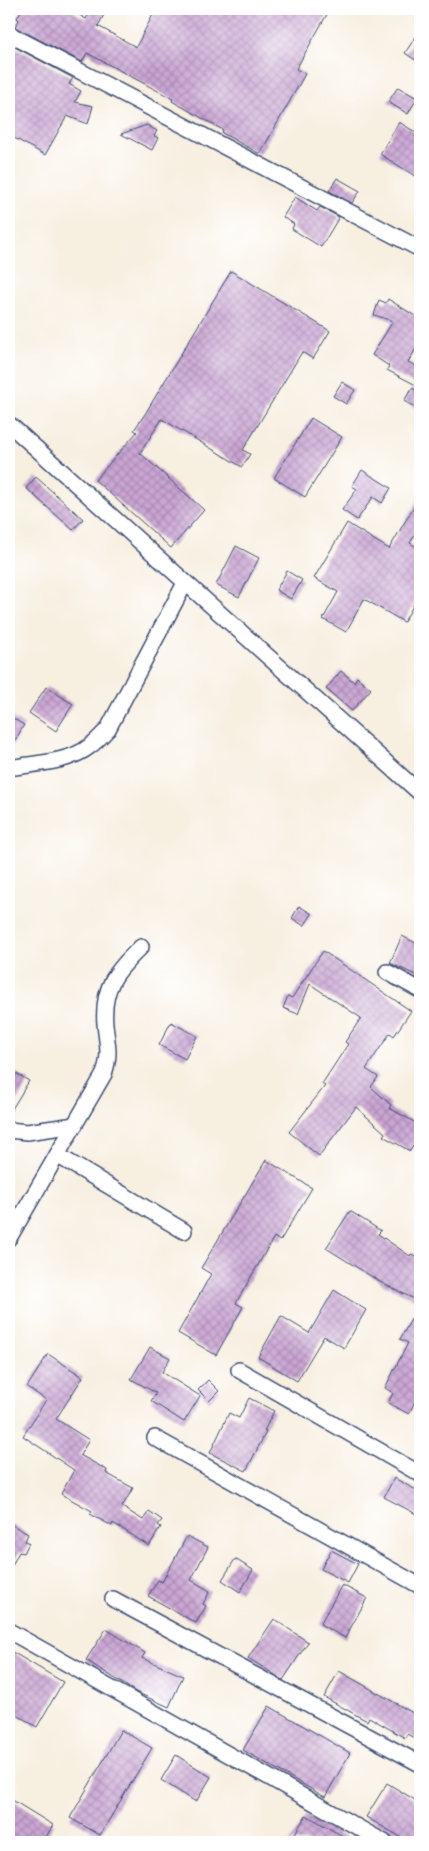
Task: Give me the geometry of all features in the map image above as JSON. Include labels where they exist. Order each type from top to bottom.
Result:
[{"type":"street","points":[[9,34],[420,249]]},
{"type":"street","points":[[9,424],[420,793]]},
{"type":"street","points":[[9,766],[15,767],[53,761],[78,753],[90,746],[108,730],[185,583]]},
{"type":"street","points":[[9,1238],[104,1074],[109,1058],[105,1023],[108,990],[113,978],[122,966],[141,947]]},
{"type":"street","points":[[387,972],[420,990]]},
{"type":"street","points":[[9,1130],[27,1132],[75,1125]]},
{"type":"street","points":[[57,1155],[184,1231]]},
{"type":"street","points":[[239,1370],[420,1474]]},
{"type":"street","points":[[155,1438],[420,1586]]},
{"type":"street","points":[[113,1599],[420,1764]]},
{"type":"street","points":[[9,1631],[384,1842]]},
{"type":"building","points":[[22,9],[69,9],[86,19],[92,9],[107,9],[98,26],[136,47],[156,9],[330,9],[296,69],[305,74],[260,154],[222,133],[223,130],[172,101],[173,99],[87,53],[82,62],[15,27]]},
{"type":"building","points":[[420,30],[420,63],[405,53]]},
{"type":"building","points":[[9,44],[73,78],[69,84],[81,91],[75,102],[93,106],[88,124],[67,116],[45,155],[9,135]]},
{"type":"building","points":[[398,87],[417,98],[408,114],[388,102]]},
{"type":"building","points":[[399,122],[420,135],[420,179],[380,154]]},
{"type":"building","points":[[147,125],[157,131],[154,136],[158,138],[152,150],[121,134]]},
{"type":"building","points":[[337,178],[360,191],[352,203],[329,191]]},
{"type":"building","points":[[295,197],[317,211],[320,207],[339,217],[321,247],[292,229],[294,224],[283,217]]},
{"type":"building","points":[[231,271],[330,331],[313,359],[302,352],[243,450],[250,454],[242,467],[162,419],[140,453],[204,510],[171,548],[95,480],[137,432],[134,430]]},
{"type":"building","points":[[388,299],[420,319],[420,342],[408,362],[420,368],[420,377],[416,385],[387,370],[389,366],[372,355],[393,321],[374,315],[379,300],[386,303]]},
{"type":"building","points":[[342,382],[355,390],[346,404],[333,396]]},
{"type":"building","points":[[412,388],[420,393],[420,410],[404,401]]},
{"type":"building","points":[[311,418],[342,437],[305,497],[274,478]]},
{"type":"building","points":[[362,470],[391,488],[382,503],[373,497],[357,520],[342,510],[357,489],[352,486]]},
{"type":"building","points":[[36,477],[83,519],[73,530],[26,488]]},
{"type":"building","points":[[420,496],[420,527],[410,543],[420,549],[420,593],[404,622],[364,599],[346,632],[323,619],[338,592],[314,578],[347,523],[389,549]]},
{"type":"building","points":[[236,546],[259,558],[239,597],[216,585]]},
{"type":"building","points":[[287,571],[302,580],[291,599],[276,590]]},
{"type":"building","points":[[341,671],[354,682],[357,677],[371,689],[352,711],[326,689]]},
{"type":"building","points":[[46,687],[73,704],[56,731],[29,713]]},
{"type":"building","points":[[9,716],[24,725],[9,751]]},
{"type":"building","points":[[299,906],[312,914],[304,926],[292,918]]},
{"type":"building","points":[[402,936],[420,945],[420,977],[390,963]]},
{"type":"building","points":[[323,951],[411,1011],[394,1036],[390,1033],[366,1069],[378,1077],[371,1087],[391,1105],[389,1108],[420,1125],[420,1146],[415,1143],[410,1151],[383,1136],[385,1133],[356,1107],[319,1156],[289,1132],[325,1086],[322,1084],[348,1044],[345,1042],[361,1018],[310,984],[298,1014],[283,1008],[288,996],[292,998]]},
{"type":"building","points":[[171,1022],[197,1036],[185,1059],[159,1045]]},
{"type":"building","points":[[9,1069],[29,1081],[9,1114]]},
{"type":"building","points":[[266,1160],[312,1188],[280,1241],[274,1237],[236,1303],[243,1307],[216,1355],[178,1333],[211,1274],[201,1268]]},
{"type":"building","points":[[350,1211],[381,1231],[378,1234],[410,1256],[411,1254],[420,1258],[420,1302],[382,1283],[326,1248]]},
{"type":"building","points":[[334,1290],[366,1310],[344,1348],[324,1336],[297,1381],[258,1357],[281,1316],[309,1333]]},
{"type":"building","points":[[420,1304],[420,1390],[409,1414],[388,1403],[393,1393],[385,1388],[408,1343],[400,1339]]},
{"type":"building","points":[[150,1347],[170,1358],[162,1372],[200,1396],[184,1422],[151,1401],[156,1393],[131,1379]]},
{"type":"building","points":[[48,1354],[83,1377],[56,1419],[89,1440],[80,1455],[107,1470],[106,1473],[133,1488],[122,1507],[143,1520],[149,1511],[162,1520],[158,1525],[161,1527],[149,1546],[113,1523],[112,1526],[90,1514],[92,1511],[61,1494],[74,1470],[23,1436],[46,1400],[27,1387]]},
{"type":"building","points":[[208,1380],[219,1391],[209,1401],[198,1390]]},
{"type":"building","points":[[249,1398],[274,1411],[264,1431],[266,1432],[246,1471],[210,1453],[229,1413],[239,1418]]},
{"type":"building","points":[[394,1478],[420,1492],[420,1516],[384,1497]]},
{"type":"building","points":[[9,1523],[28,1534],[25,1541],[29,1543],[24,1553],[19,1552],[9,1571]]},
{"type":"building","points":[[187,1536],[208,1547],[191,1580],[210,1591],[203,1604],[206,1606],[196,1623],[148,1596],[158,1580],[162,1582]]},
{"type":"building","points":[[331,1550],[358,1564],[348,1583],[321,1569]]},
{"type":"building","points":[[235,1559],[253,1570],[240,1592],[222,1580]]},
{"type":"building","points":[[342,1585],[367,1598],[345,1638],[320,1624]]},
{"type":"building","points":[[274,1619],[308,1642],[283,1680],[248,1658]]},
{"type":"building","points":[[106,1629],[145,1653],[142,1658],[183,1676],[169,1707],[136,1692],[86,1660]]},
{"type":"building","points":[[9,1650],[63,1682],[37,1727],[9,1710]]},
{"type":"building","points":[[339,1671],[420,1717],[420,1741],[407,1734],[405,1738],[369,1717],[367,1721],[324,1697]]},
{"type":"building","points":[[269,1706],[350,1753],[325,1797],[243,1750]]},
{"type":"building","points":[[121,1730],[152,1748],[100,1835],[70,1818]]},
{"type":"building","points":[[176,1755],[211,1777],[196,1802],[161,1780]]},
{"type":"building","points":[[387,1783],[420,1803],[420,1842],[409,1842],[366,1817]]},
{"type":"building","points":[[9,1798],[53,1825],[43,1842],[15,1842],[9,1839]]},
{"type":"building","points":[[306,1815],[353,1842],[290,1842]]}]
